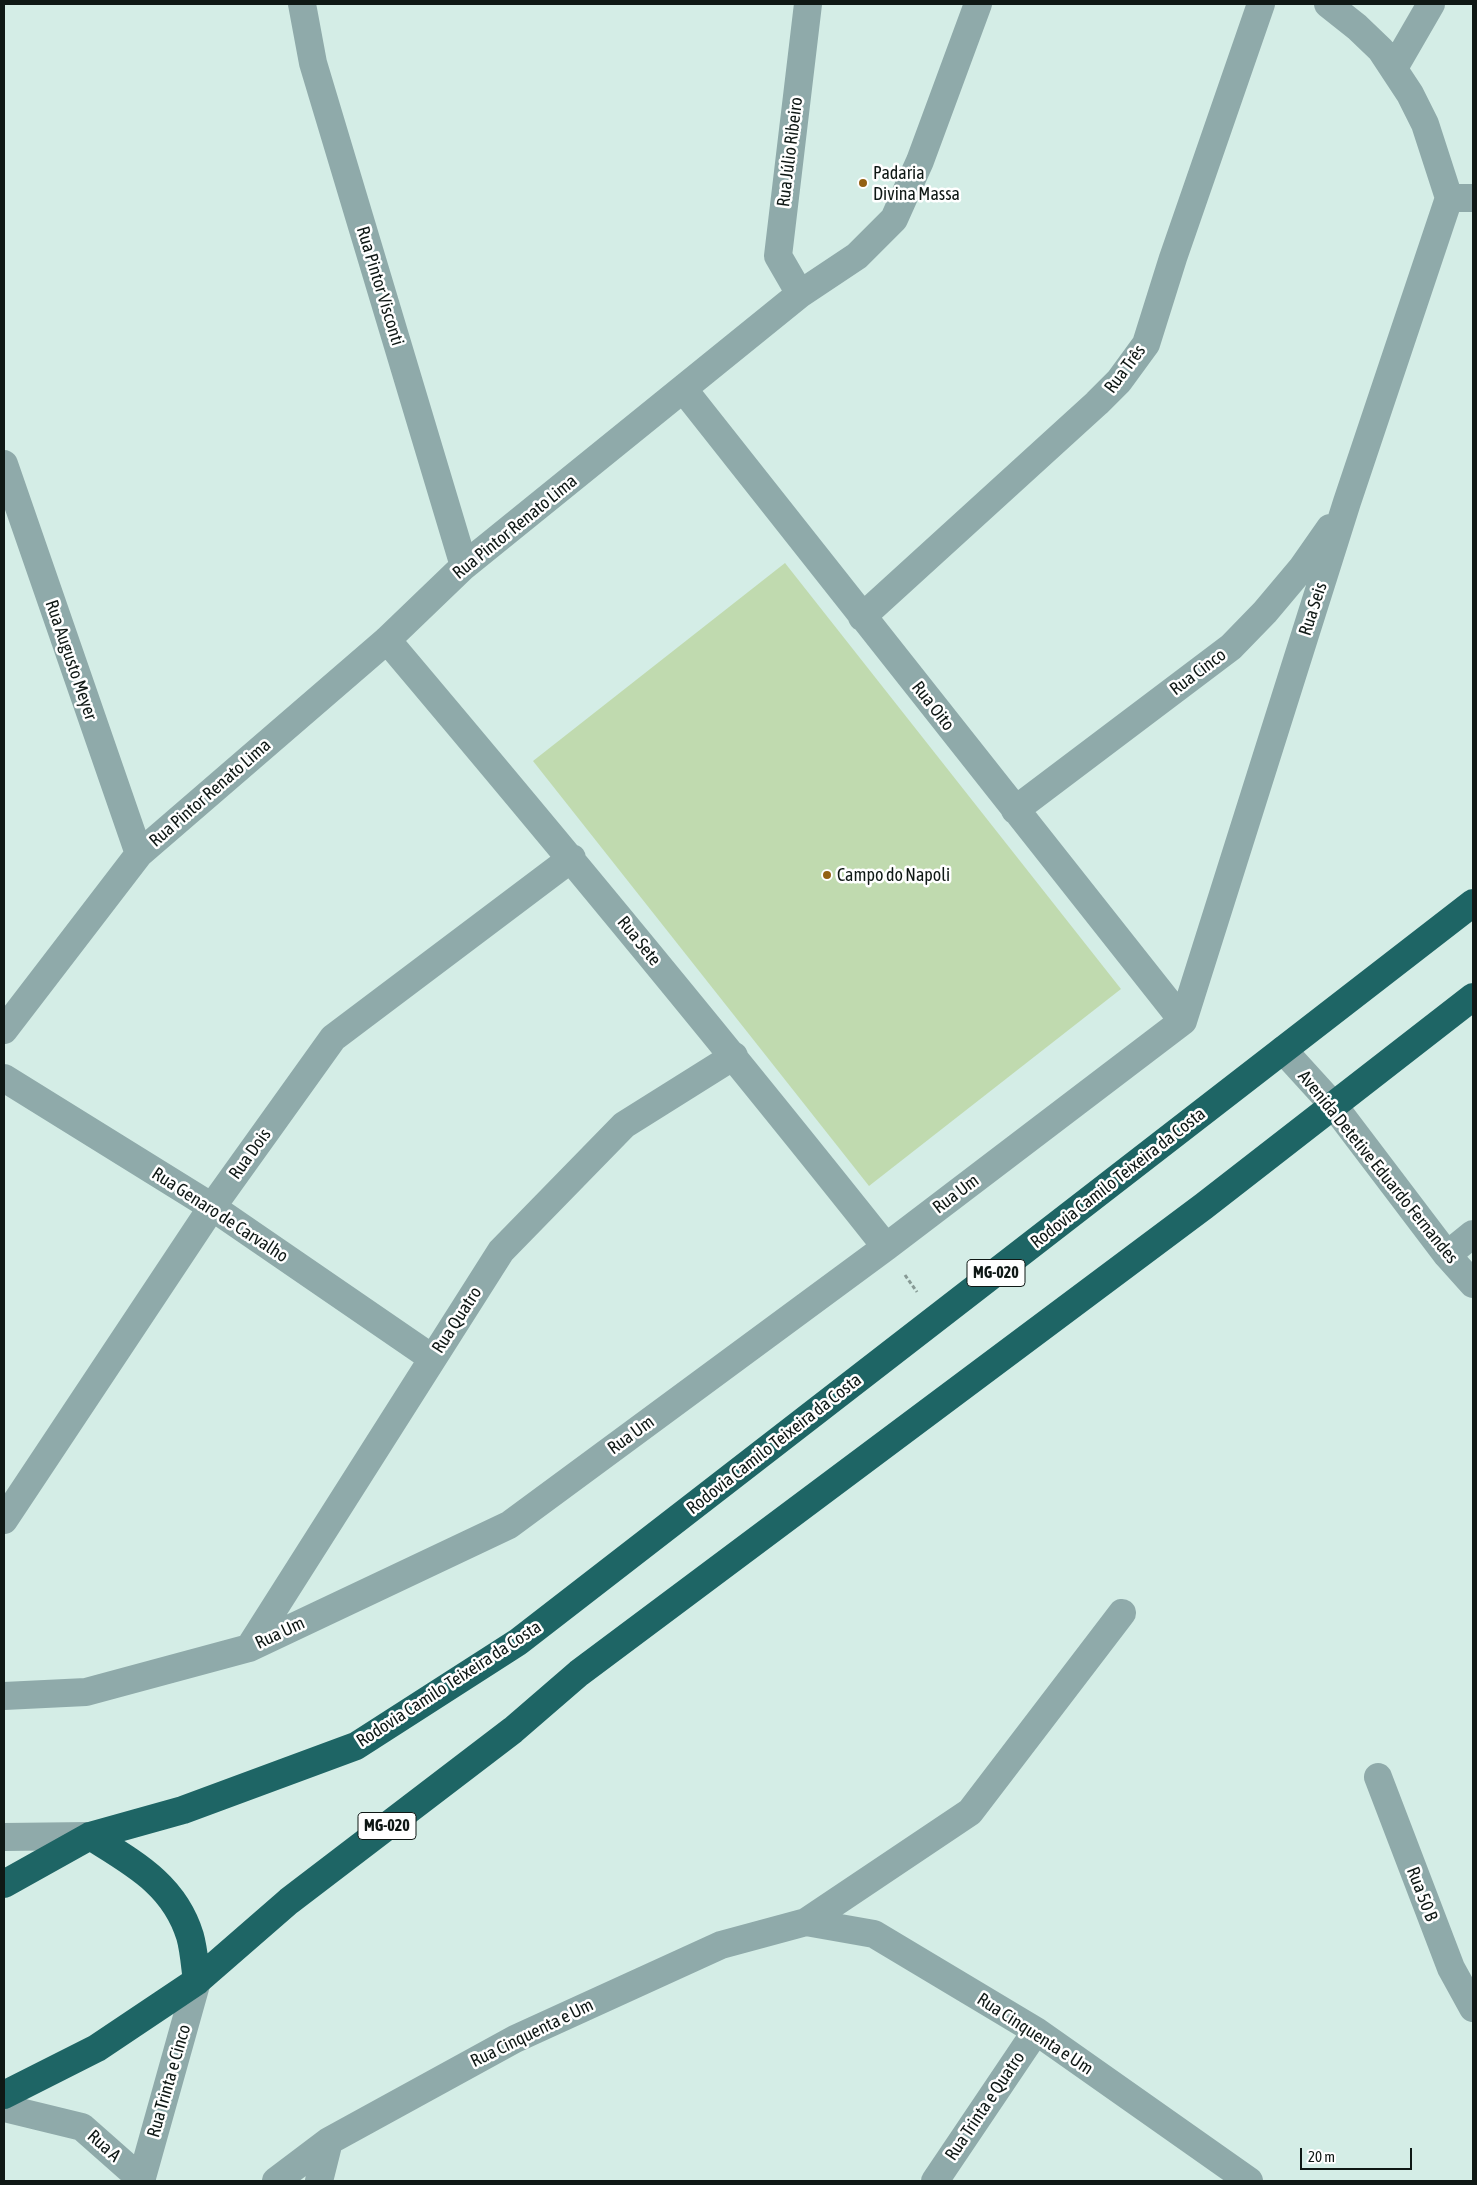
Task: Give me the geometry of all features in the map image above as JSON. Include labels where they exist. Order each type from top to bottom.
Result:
[{"type":"highway","name":"Rodovia Camilo Teixeira da Costa","points":[[90,1836],[183,1810],[356,1746],[518,1642],[1473,904]]},
{"type":"highway","name":"MG-020","points":[[4,2094],[98,2048],[197,1981],[289,1901],[513,1730],[580,1673],[1204,1206],[1473,997]]},
{"type":"highway","name":"MG-020","points":[[4,1884],[90,1836]]},
{"type":"highway","points":[[90,1836],[148,1873],[178,1906],[190,1937],[197,1981]]},
{"type":"street","name":"Rua Pintor Visconti","points":[[302,4],[313,63],[464,566]]},
{"type":"street","name":"Rua Júlio Ribeiro","points":[[800,294],[778,256],[808,4]]},
{"type":"street","name":"Rua Pintor Renato Lima","points":[[4,1030],[139,854],[387,640],[464,566],[684,390],[800,294],[857,256],[894,220],[920,161],[978,4]]},
{"type":"street","name":"Rua Três","points":[[862,617],[1098,403],[1119,381],[1146,344],[1173,258],[1261,4]]},
{"type":"street","points":[[1328,4],[1382,50],[1410,94],[1461,198]]},
{"type":"street","points":[[1394,68],[1431,4]]},
{"type":"street","name":"Rua Seis","points":[[1183,1021],[1347,502],[1461,198]]},
{"type":"street","name":"Rua Oito","points":[[684,390],[1183,1021]]},
{"type":"street","name":"Rua Augusto Meyer","points":[[4,464],[139,854]]},
{"type":"street","name":"Rua Cinco","points":[[1015,810],[1231,647],[1266,612],[1302,568],[1347,502]]},
{"type":"street","name":"Rua Sete","points":[[387,640],[572,858],[734,1056],[886,1247]]},
{"type":"street","name":"Rua Dois","points":[[4,1520],[212,1207],[333,1038],[572,858]]},
{"type":"street","name":"Rua Um","points":[[4,1696],[86,1692],[249,1648],[509,1525],[886,1247],[1183,1021]]},
{"type":"street","name":"Avenida Detetive Eduardo Fernandes","points":[[1283,1050],[1334,1106],[1447,1255],[1473,1284]]},
{"type":"street","name":"Rua Quatro","points":[[249,1648],[501,1251],[624,1125],[734,1056]]},
{"type":"street","name":"Rua Genaro de Carvalho","points":[[4,1078],[212,1207],[432,1358]]},
{"type":"street","points":[[1447,1255],[1473,1234]]},
{"type":"street","name":"Rua Cinquenta e Um","points":[[276,2181],[329,2142],[524,2034],[721,1945],[806,1922],[970,1812],[1122,1613]]},
{"type":"street","name":"Rua 50 B","points":[[1378,1777],[1451,1968],[1473,2008]]},
{"type":"street","name":"Rodovia Camilo Teixeira da Costa","points":[[4,1837],[90,1836]]},
{"type":"street","name":"Rua Cinquenta e Um","points":[[806,1922],[874,1934],[1036,2031],[1249,2181]]},
{"type":"street","name":"Rua Trinta e Cinco","points":[[142,2181],[197,1981]]},
{"type":"street","name":"Rua Trinta e Quatro","points":[[935,2181],[1036,2031]]},
{"type":"street","name":"Rua A","points":[[4,2108],[82,2127],[142,2181]]},
{"type":"street","points":[[319,2181],[329,2142]]},
{"type":"path","points":[[886,1247],[920,1297]]},
{"type":"green space","name":"Campo do Napoli","points":[[785,563],[1121,989],[869,1186],[533,761]]},
{"type":"place","name":"Padaria Divina Massa","points":[[863,183]]},
{"type":"place","name":"Campo do Napoli","points":[[827,875]]}]
